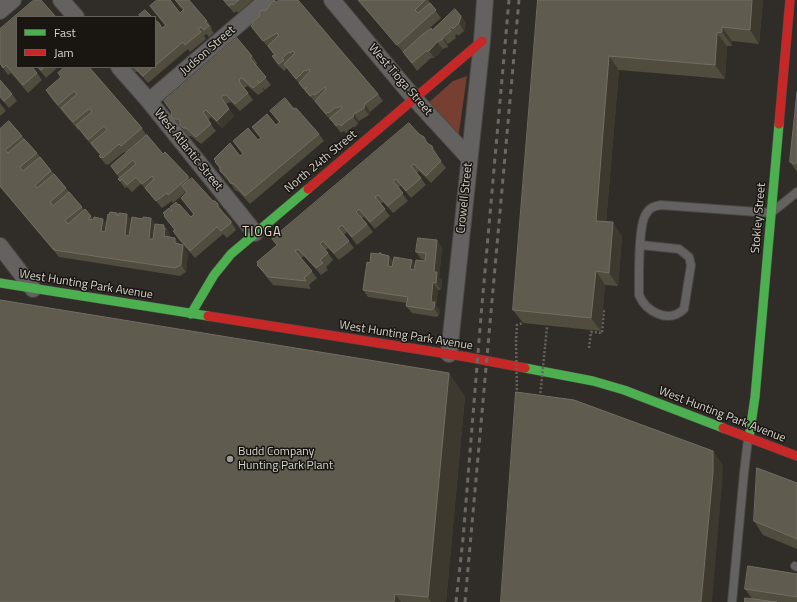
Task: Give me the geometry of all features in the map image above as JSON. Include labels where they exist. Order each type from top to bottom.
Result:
[{"type":"street","points":[[0,11],[13,0]]},
{"type":"street","points":[[61,0],[75,16]]},
{"type":"street","name":"Judson Street","points":[[149,101],[267,0]]},
{"type":"street","name":"West Tioga Street","points":[[332,0],[414,98],[469,158]]},
{"type":"street","name":"Crowell Street","points":[[449,354],[485,0]]},
{"type":"street","name":"Stokley Street","points":[[748,438],[755,398],[771,213],[793,13],[790,0]]},
{"type":"street","name":"North 24th Street","points":[[191,314],[209,281],[223,262],[255,233],[482,41]]},
{"type":"street","name":"West Atlantic Street","points":[[121,68],[255,233]]},
{"type":"street","points":[[0,246],[33,288]]},
{"type":"street","name":"West Hunting Park Avenue","points":[[0,283],[449,354],[577,378],[604,384],[797,456]]},
{"type":"lane","points":[[641,245],[679,249],[689,257],[691,265],[684,309],[679,314],[672,316],[661,315],[642,303],[639,295],[641,245],[643,221],[645,214],[649,209],[661,205],[771,213],[797,192]]},
{"type":"lane","points":[[732,602],[748,438]]},
{"type":"path","points":[[589,348],[590,332],[602,333],[604,310]]},
{"type":"path","points":[[517,396],[517,325],[523,323]]},
{"type":"path","points":[[539,400],[547,327]]},
{"type":"shaded area","points":[[467,76],[458,139],[427,104],[453,81]]},
{"type":"building","points":[[34,0],[41,0],[55,16],[16,16],[16,68],[33,68],[37,73],[23,85],[6,65],[3,68],[0,63],[0,29]]},
{"type":"building","points":[[157,0],[170,0],[180,13],[184,9],[175,0],[189,0],[207,21],[205,22],[209,26],[204,30],[201,27],[198,29],[201,32],[185,45],[183,42],[156,65],[156,21],[162,28],[166,25],[150,6]]},
{"type":"building","points":[[224,0],[239,0],[233,5],[232,4],[229,6]]},
{"type":"building","points":[[279,0],[298,0],[378,94],[365,104],[364,108],[354,114],[353,117],[341,126],[339,124],[336,126],[330,118],[342,108],[341,106],[336,107],[326,114],[315,101],[326,89],[325,87],[315,95],[313,94],[310,96],[305,90],[307,87],[304,89],[299,83],[310,71],[309,69],[307,71],[305,70],[296,79],[284,64],[295,53],[293,51],[290,53],[289,52],[282,58],[284,60],[279,64],[272,56],[275,55],[268,46],[279,35],[277,33],[263,41],[251,26],[253,24],[252,22],[260,16],[259,13],[262,10],[265,11],[273,1],[276,2]]},
{"type":"building","points":[[359,0],[425,0],[415,10],[418,13],[430,3],[436,10],[397,45]]},
{"type":"building","points":[[538,0],[752,0],[750,30],[722,27],[722,32],[717,33],[715,65],[609,56],[596,221],[613,222],[609,273],[596,271],[591,318],[513,310]]},
{"type":"building","points":[[455,9],[461,16],[459,23],[453,29],[452,27],[449,29],[451,31],[443,37],[443,39],[437,42],[429,51],[426,51],[412,63],[403,52],[423,34],[431,28],[432,30]]},
{"type":"building","points":[[145,10],[151,16],[140,16],[139,15]]},
{"type":"building","points":[[237,38],[252,56],[250,58],[266,77],[260,83],[257,80],[259,83],[253,88],[242,78],[240,79],[240,83],[248,93],[235,104],[226,95],[223,95],[221,97],[229,109],[217,121],[206,110],[203,112],[211,124],[196,137],[180,125],[180,121],[178,119],[174,119],[171,115],[172,112],[164,101]]},
{"type":"building","points":[[64,68],[90,68],[142,128],[121,146],[119,144],[103,158],[101,158],[99,156],[101,155],[91,143],[107,130],[106,128],[104,126],[88,140],[76,125],[92,112],[91,110],[89,109],[73,122],[61,108],[77,94],[74,91],[58,105],[46,90],[61,77],[58,73]]},
{"type":"building","points":[[136,68],[152,68],[143,76]]},
{"type":"building","points":[[0,80],[12,94],[4,101],[0,96]]},
{"type":"building","points":[[797,92],[797,162],[795,164],[790,162]]},
{"type":"building","points":[[285,98],[319,134],[245,196],[234,184],[230,183],[227,177],[220,171],[220,167],[214,159],[230,143],[240,156],[243,153],[233,141],[248,128],[258,140],[261,138],[252,127],[267,114],[276,125],[280,122],[270,111]]},
{"type":"building","points":[[9,121],[22,136],[5,150],[8,153],[24,139],[37,153],[20,167],[21,169],[23,171],[40,157],[51,171],[35,185],[37,188],[54,174],[66,188],[50,202],[53,206],[69,192],[82,207],[65,220],[68,224],[85,209],[91,216],[88,219],[93,220],[94,217],[103,219],[101,231],[105,232],[108,214],[109,215],[110,212],[117,213],[117,216],[119,213],[127,214],[125,235],[129,236],[132,217],[143,219],[143,217],[151,218],[149,239],[153,239],[155,224],[164,225],[164,236],[175,238],[175,243],[183,245],[181,265],[175,268],[54,250],[54,248],[53,249],[0,186],[0,129]]},
{"type":"building","points":[[409,123],[419,134],[424,137],[427,143],[432,146],[433,150],[441,161],[426,176],[414,164],[411,166],[421,178],[406,191],[396,179],[393,181],[403,193],[388,206],[378,195],[375,197],[385,209],[370,222],[359,209],[356,212],[367,224],[352,237],[342,225],[338,228],[349,241],[334,253],[323,241],[320,244],[328,253],[320,260],[323,263],[316,268],[298,249],[295,251],[312,271],[304,278],[306,281],[268,277],[263,271],[264,270],[257,265],[257,262],[277,245],[272,239]]},
{"type":"building","points":[[147,135],[163,154],[165,152],[188,176],[188,178],[168,195],[167,193],[156,201],[145,188],[154,179],[152,176],[142,184],[136,177],[127,185],[122,179],[120,181],[118,179],[136,164],[133,160],[117,174],[111,166]]},
{"type":"building","points":[[192,178],[213,201],[218,204],[218,207],[231,221],[231,223],[221,231],[217,227],[190,251],[173,231],[175,230],[163,213],[169,208],[171,211],[172,210],[170,207],[176,202],[191,217],[194,214],[181,198],[187,192],[182,186]]},
{"type":"building","points":[[418,238],[437,240],[434,272],[437,272],[436,283],[433,282],[431,302],[435,302],[432,310],[406,306],[408,297],[363,290],[367,262],[370,263],[371,253],[381,253],[389,256],[388,266],[392,267],[394,257],[412,260],[410,269],[414,270],[416,260],[425,261],[426,253],[416,252]]},
{"type":"building","name":"Budd Company Hunting Park Plant","points":[[0,300],[449,373],[428,597],[395,594],[394,602],[0,602]]},
{"type":"building","points":[[516,392],[574,400],[713,451],[713,472],[701,602],[501,602]]},
{"type":"building","points":[[757,468],[797,483],[797,539],[754,521]]},
{"type":"building","points":[[748,566],[797,574],[797,597],[745,589]]},
{"type":"building","points":[[745,598],[777,602],[745,602]]},
{"type":"railway","points":[[456,602],[463,539],[509,0]]},
{"type":"railway","points":[[465,602],[519,0]]},
{"type":"traffic: fast","points":[[749,438],[755,397],[779,124]]},
{"type":"traffic: fast","points":[[191,314],[214,275],[231,254],[308,189]]},
{"type":"traffic: fast","points":[[0,283],[208,316]]},
{"type":"traffic: fast","points":[[525,368],[593,381],[624,390],[723,428]]},
{"type":"traffic: jam","points":[[779,124],[790,0]]},
{"type":"traffic: jam","points":[[308,189],[482,41]]},
{"type":"traffic: jam","points":[[208,316],[467,357],[525,368]]},
{"type":"traffic: jam","points":[[723,428],[797,456]]},
{"type":"place","name":"Budd Company Hunting Park Plant","points":[[230,459]]},
{"type":"district","name":"TIOGA","points":[[262,233]]}]
